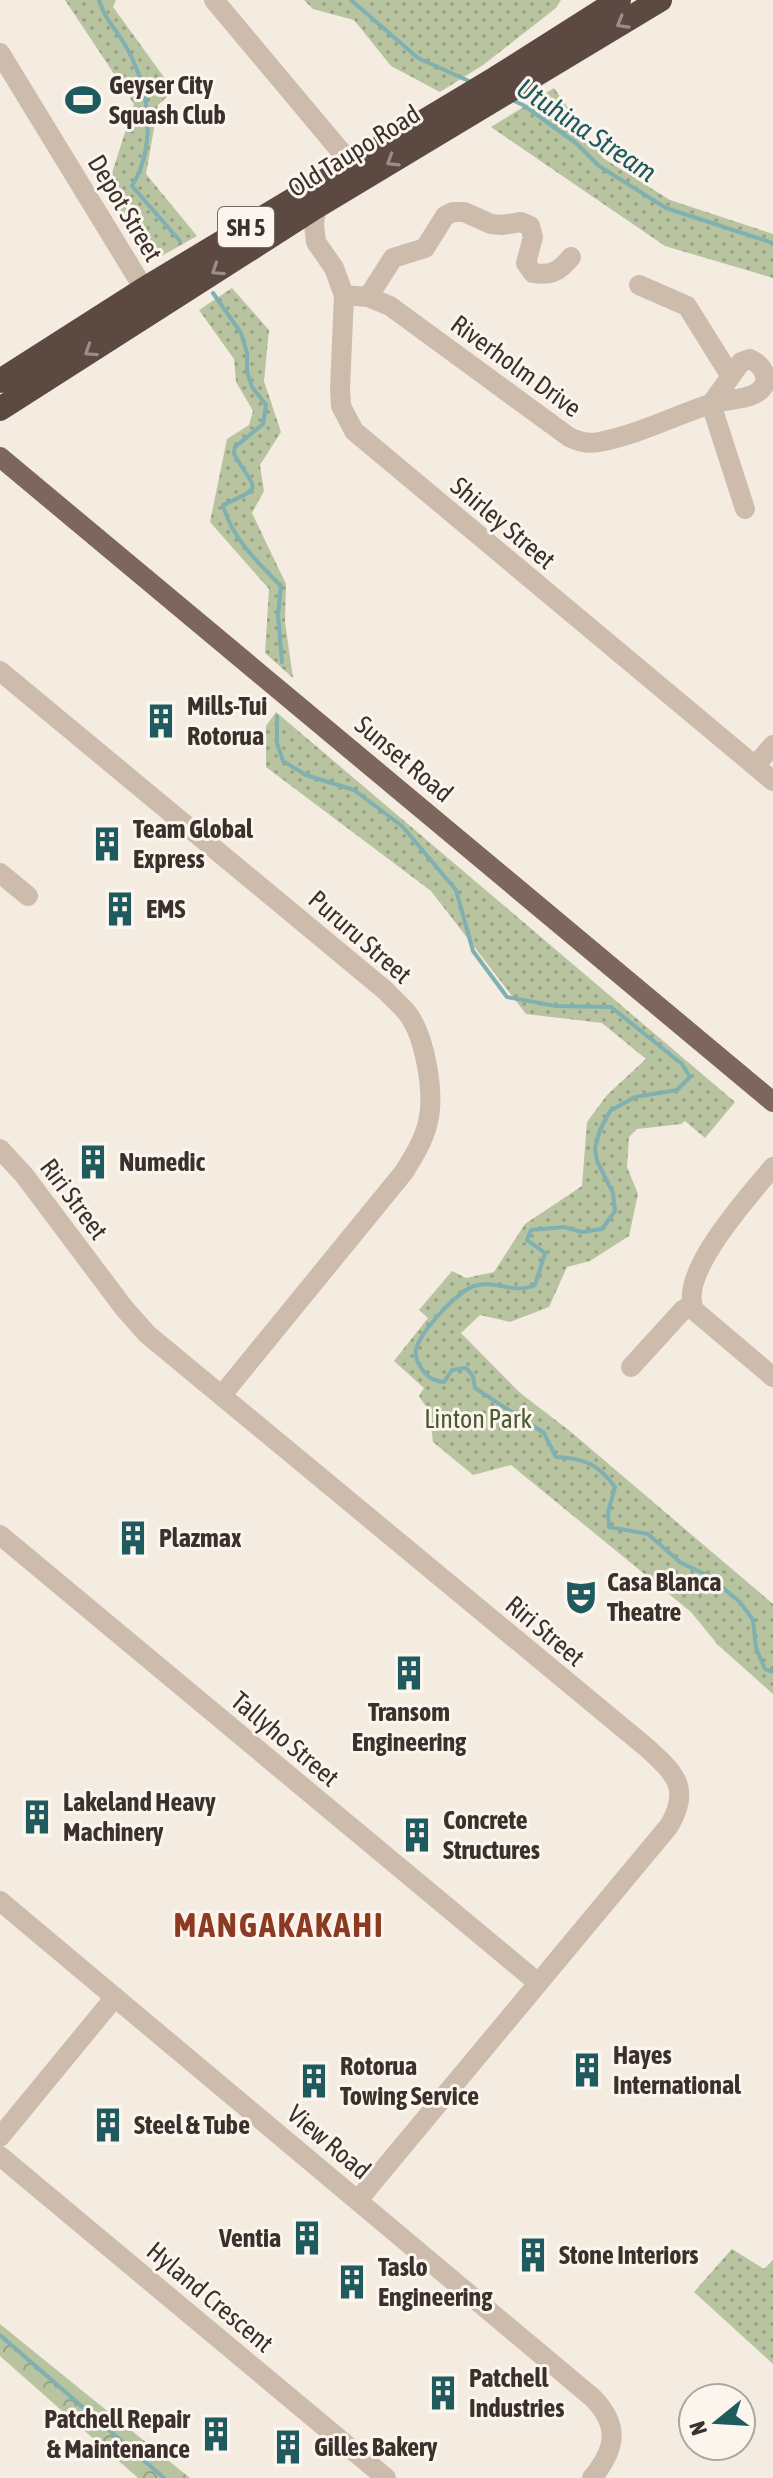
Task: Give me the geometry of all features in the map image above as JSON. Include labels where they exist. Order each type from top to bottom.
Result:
[{"type":"highway","points":[[561,37],[582,0]]},
{"type":"highway","name":"Old Taupo Road","points":[[504,83],[561,37],[619,0]]},
{"type":"highway","name":"Old Taupo Road","points":[[0,409],[150,299],[504,83],[657,1]]},
{"type":"highway","name":"Old Taupo Road","points":[[0,381],[278,231],[316,207],[353,173]]},
{"type":"main road","name":"Sunset Road","points":[[0,457],[773,1102]]},
{"type":"street","points":[[214,0],[343,154],[353,173]]},
{"type":"street","name":"Depot Street","points":[[0,53],[150,299]]},
{"type":"street","points":[[278,231],[316,242],[316,207]]},
{"type":"street","points":[[368,297],[393,258],[425,248],[445,216],[453,212],[464,212],[491,224],[521,222],[530,226],[533,237],[526,263],[533,273],[548,275],[563,268],[571,257]]},
{"type":"street","name":"Shirley Street","points":[[316,242],[334,268],[344,295],[340,398],[345,418],[354,431],[773,781]]},
{"type":"street","points":[[639,285],[687,306],[730,375],[711,404],[745,509]]},
{"type":"street","name":"Riverholm Drive","points":[[344,295],[368,297],[390,306],[574,440],[591,443],[606,440],[711,404],[758,392],[769,382],[759,363],[750,359],[741,362],[730,375]]},
{"type":"street","name":"Pururu Street","points":[[0,671],[386,991],[409,1015],[422,1044],[430,1086],[429,1119],[420,1146],[404,1172],[222,1395]]},
{"type":"street","points":[[755,766],[773,745]]},
{"type":"street","points":[[0,873],[28,896]]},
{"type":"street","name":"Riri Street","points":[[0,1149],[24,1175],[140,1325],[646,1747],[674,1774],[681,1792],[680,1803],[669,1826],[358,2200]]},
{"type":"street","points":[[773,1167],[733,1214],[714,1243],[690,1297],[691,1305],[701,1316],[773,1377]]},
{"type":"street","points":[[631,1367],[691,1305]]},
{"type":"street","name":"Tallyho Street","points":[[0,1535],[537,1982]]},
{"type":"street","name":"View Road","points":[[0,1901],[593,2398],[604,2409],[612,2432],[607,2457],[592,2478]]},
{"type":"street","points":[[0,2137],[115,1997]]},
{"type":"street","name":"Hyland Crescent","points":[[0,2156],[386,2478]]},
{"type":"green space","points":[[65,0],[116,0],[113,7],[174,91],[158,105],[146,174],[197,236],[158,258],[145,249],[107,189],[134,104]]},
{"type":"green space","points":[[304,0],[561,0],[556,8],[483,65],[440,92],[391,66],[354,20],[313,9]]},
{"type":"green space","points":[[554,88],[603,158],[670,200],[773,234],[773,278],[665,246],[491,127]]},
{"type":"green space","points":[[232,288],[269,330],[264,381],[281,432],[260,465],[264,491],[252,513],[286,584],[285,622],[293,678],[265,653],[269,589],[210,522],[227,439],[249,425],[253,411],[236,382],[234,359],[199,310]]},
{"type":"green space","name":"Linton Park","points":[[276,712],[735,1102],[705,1138],[685,1121],[637,1129],[629,1137],[627,1167],[638,1194],[629,1236],[590,1261],[567,1267],[549,1307],[510,1322],[480,1315],[461,1333],[519,1392],[571,1432],[773,1604],[773,1694],[718,1645],[691,1612],[511,1465],[473,1475],[433,1442],[429,1411],[419,1396],[424,1388],[394,1361],[428,1318],[419,1310],[452,1271],[466,1278],[494,1272],[525,1224],[582,1186],[587,1122],[607,1095],[646,1059],[602,1023],[526,1014],[431,891],[266,767],[266,726]]},
{"type":"green space","points":[[732,2249],[764,2269],[773,2260],[773,2364],[694,2292]]},
{"type":"green space","points":[[0,2324],[190,2478],[138,2478],[0,2356]]},
{"type":"waterway","points":[[99,0],[133,59],[144,95],[147,114],[145,151],[132,186],[180,241]]},
{"type":"waterway","name":"Utuhina Stream","points":[[351,0],[418,58],[471,82]]},
{"type":"waterway","name":"Utuhina Stream","points":[[512,100],[576,143],[599,166],[666,208],[773,243]]},
{"type":"waterway","points":[[213,293],[241,333],[252,387],[266,405],[263,424],[235,447],[234,454],[251,482],[251,491],[223,505],[239,539],[281,586],[278,615],[282,662]]},
{"type":"waterway","points":[[277,716],[277,743],[283,761],[306,775],[354,790],[402,826],[456,890],[473,951],[507,997],[556,1006],[611,1007],[682,1064],[690,1077],[677,1090],[635,1097],[610,1111],[595,1148],[597,1161],[613,1193],[615,1211],[602,1229],[582,1232],[564,1227],[531,1230],[527,1240],[545,1253],[535,1285],[519,1288],[482,1284],[467,1290],[432,1323],[419,1341],[416,1356],[425,1373],[444,1382],[452,1370],[466,1368],[473,1376],[475,1388],[544,1433],[556,1457],[582,1461],[603,1473],[615,1487],[608,1512],[609,1527],[648,1534],[681,1563],[707,1575],[740,1602],[753,1620],[756,1648],[765,1669],[773,1672]]},
{"type":"waterway","points":[[0,2335],[164,2478]]},
{"type":"place","name":"Geyser City Squash Club","points":[[83,100]]},
{"type":"place","name":"Mills-Tui Rotorua","points":[[161,721]]},
{"type":"place","name":"Team Global Express","points":[[107,844]]},
{"type":"place","name":"EMS","points":[[120,909]]},
{"type":"place","name":"Numedic","points":[[93,1162]]},
{"type":"place","name":"Plazmax","points":[[133,1538]]},
{"type":"place","name":"Casa Blanca Theatre","points":[[581,1597]]},
{"type":"place","name":"Transom Engineering","points":[[409,1673]]},
{"type":"place","name":"Lakeland Heavy Machinery","points":[[37,1817]]},
{"type":"place","name":"Concrete Structures","points":[[417,1835]]},
{"type":"place","name":"Hayes International","points":[[587,2070]]},
{"type":"place","name":"Rotorua Towing Service","points":[[314,2081]]},
{"type":"place","name":"Steel & Tube","points":[[108,2125]]},
{"type":"place","name":"Ventia","points":[[307,2238]]},
{"type":"place","name":"Stone Interiors","points":[[533,2255]]},
{"type":"place","name":"Taslo Engineering","points":[[352,2282]]},
{"type":"place","name":"Patchell Industries","points":[[443,2393]]},
{"type":"place","name":"Patchell Repair & Maintenance","points":[[216,2434]]},
{"type":"place","name":"Gilles Bakery","points":[[288,2447]]},
{"type":"district","name":"MANGAKAKAHI","points":[[279,1924]]}]
